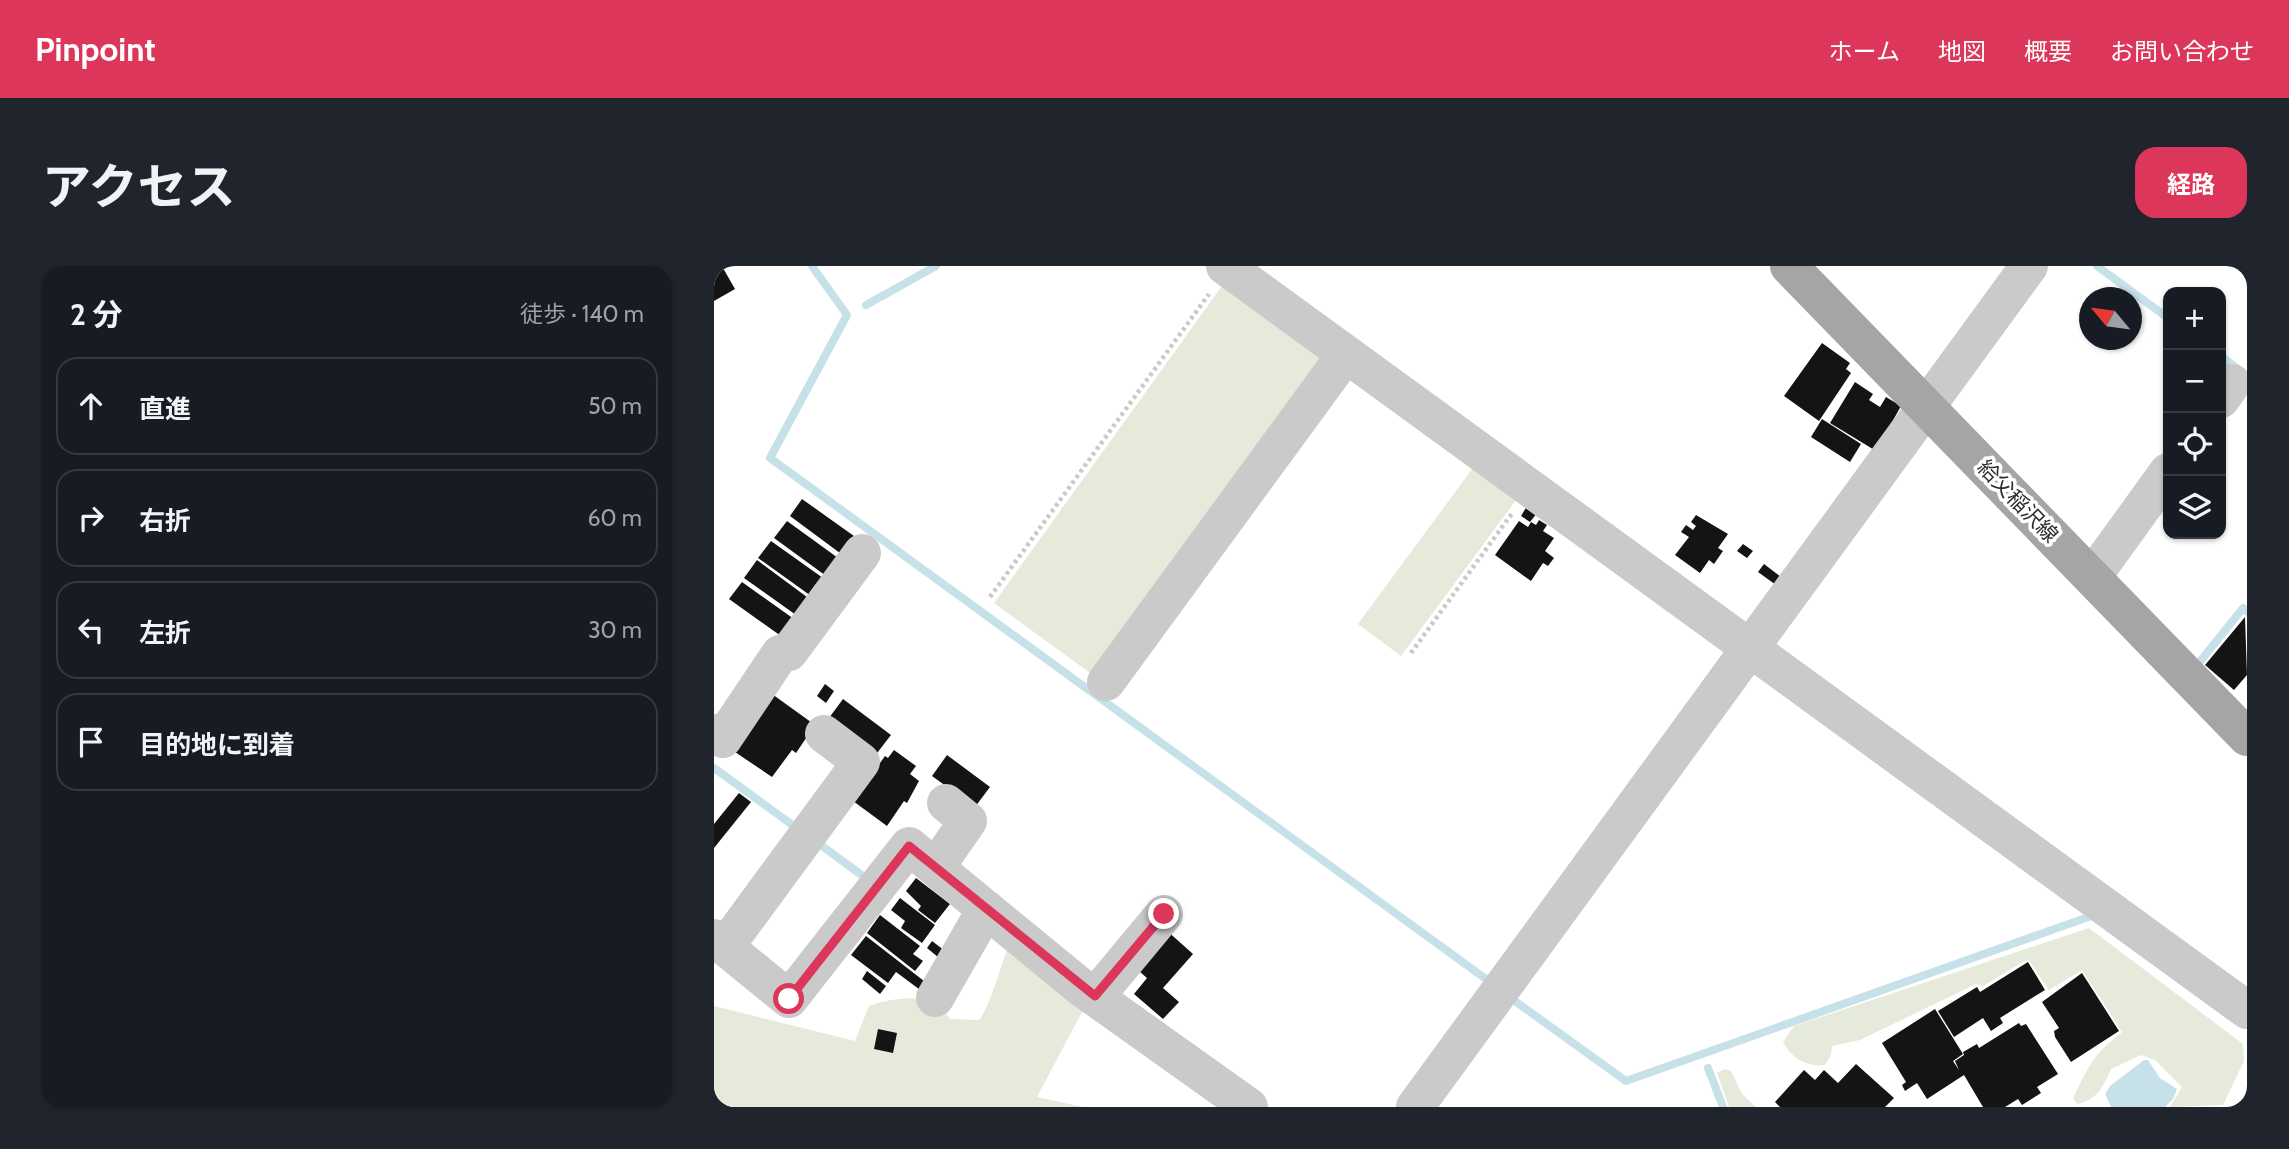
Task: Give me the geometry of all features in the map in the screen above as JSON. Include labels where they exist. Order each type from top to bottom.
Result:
[{"type":"main road","name":"給父稲沢線","points":[[1789,266],[2247,737]]},
{"type":"street","points":[[1415,1107],[2029,266]]},
{"type":"street","points":[[1227,267],[2247,1010]]},
{"type":"street","points":[[1105,682],[1346,354]]},
{"type":"street","points":[[2092,578],[2165,476]]},
{"type":"street","points":[[714,733],[723,739],[780,654],[789,652],[862,553]]},
{"type":"street","points":[[824,734],[861,762],[720,943],[789,999],[909,846],[1095,996],[1249,1107]]},
{"type":"street","points":[[936,867],[968,821],[946,803]]},
{"type":"street","points":[[935,998],[986,909]]},
{"type":"street","points":[[1095,996],[1164,914]]},
{"type":"path","points":[[990,597],[1227,267]]},
{"type":"path","points":[[1410,653],[1530,488]]},
{"type":"shaded area","points":[[1227,279],[1327,351],[1097,678],[994,603]]},
{"type":"shaded area","points":[[1478,461],[1519,496],[1401,656],[1358,624]]},
{"type":"shaded area","points":[[2089,928],[2243,1044],[2244,1061],[2223,1105],[2170,1107],[2182,1087],[2155,1060],[2141,1055],[2111,1069],[2098,1092],[2090,1099],[2077,1104],[2073,1098],[2088,1069],[2098,1054],[2122,1032],[2082,970],[2049,990],[2028,959],[1983,986],[1976,984],[1860,1040],[1832,1046],[1831,1055],[1825,1065],[1812,1065],[1801,1061],[1783,1042],[1794,1026]]},
{"type":"shaded area","points":[[1008,947],[1083,1010],[1037,1097],[1083,1107],[714,1107],[714,1006],[855,1041],[869,1006],[890,1000],[923,1000],[933,1003],[950,1019],[979,1020],[991,997]]},
{"type":"shaded area","points":[[1725,1069],[1731,1071],[1742,1094],[1756,1107],[1729,1107],[1717,1073]]},
{"type":"water","points":[[2144,1060],[2148,1060],[2160,1078],[2177,1089],[2173,1099],[2165,1107],[2111,1107],[2105,1094],[2110,1086]]},
{"type":"building","points":[[723,268],[735,289],[714,301],[714,273]]},
{"type":"building","points":[[1822,343],[1850,363],[1846,369],[1851,373],[1819,421],[1784,396]]},
{"type":"building","points":[[1855,382],[1873,394],[1869,400],[1880,407],[1886,397],[1901,406],[1876,451],[1830,423]]},
{"type":"building","points":[[1822,419],[1861,444],[1850,462],[1811,437]]},
{"type":"building","points":[[802,499],[861,541],[848,559],[790,516]]},
{"type":"building","points":[[1527,506],[1537,513],[1530,522],[1521,516]]},
{"type":"building","points":[[1696,515],[1728,534],[1718,548],[1723,551],[1714,564],[1709,560],[1700,573],[1675,555],[1689,537],[1681,532],[1686,525],[1693,530],[1696,526],[1691,522]]},
{"type":"building","points":[[1539,520],[1547,525],[1543,531],[1554,538],[1545,551],[1554,558],[1548,566],[1543,563],[1531,581],[1495,555],[1519,521],[1528,527],[1531,522],[1536,525]]},
{"type":"building","points":[[787,521],[845,563],[833,581],[774,538]]},
{"type":"building","points":[[771,541],[830,583],[818,601],[758,558]]},
{"type":"building","points":[[1743,544],[1753,551],[1747,558],[1737,551]]},
{"type":"building","points":[[757,560],[815,603],[803,620],[744,578]]},
{"type":"building","points":[[1764,564],[1781,577],[1776,585],[1758,572]]},
{"type":"building","points":[[742,582],[801,624],[788,641],[729,599]]},
{"type":"building","points":[[2245,617],[2247,675],[2234,690],[2205,665]]},
{"type":"building","points":[[825,684],[834,691],[826,703],[817,696]]},
{"type":"building","points":[[772,694],[815,725],[796,753],[792,750],[772,777],[735,752]]},
{"type":"building","points":[[843,699],[891,735],[874,757],[826,722]]},
{"type":"building","points":[[894,750],[916,766],[910,774],[919,781],[907,803],[904,801],[887,826],[853,801],[885,756],[888,758]]},
{"type":"building","points":[[947,755],[990,787],[975,807],[932,776]]},
{"type":"building","points":[[739,793],[751,802],[714,848],[714,824]]},
{"type":"building","points":[[916,878],[950,904],[935,923],[918,910],[921,906],[906,891]]},
{"type":"building","points":[[900,898],[935,925],[922,943],[901,928],[905,921],[891,910]]},
{"type":"building","points":[[880,915],[920,946],[913,954],[923,961],[915,971],[867,933]]},
{"type":"building","points":[[1165,929],[1193,954],[1163,988],[1179,1002],[1163,1019],[1134,994],[1147,978],[1133,966]]},
{"type":"building","points":[[866,936],[933,988],[927,995],[896,972],[888,983],[851,955]]},
{"type":"building","points":[[932,941],[949,954],[944,962],[927,948]]},
{"type":"building","points":[[2028,962],[2045,990],[2000,1018],[2003,1023],[1991,1031],[1983,1018],[1954,1037],[1938,1011],[1977,987],[1980,992]]},
{"type":"building","points":[[867,971],[886,986],[880,994],[862,979]]},
{"type":"building","points":[[2082,973],[2119,1031],[2071,1062],[2055,1037],[2054,1031],[2059,1028],[2042,1002]]},
{"type":"building","points":[[1935,1009],[1963,1054],[1953,1061],[1959,1070],[1955,1061],[1964,1055],[1963,1052],[1977,1044],[1979,1048],[2019,1023],[2021,1026],[2026,1024],[2058,1074],[2037,1087],[2041,1093],[2022,1105],[2018,1099],[2005,1107],[1983,1107],[1964,1075],[1927,1099],[1917,1083],[1905,1091],[1902,1085],[1906,1082],[1882,1043]]},
{"type":"building","points":[[878,1029],[897,1033],[893,1053],[874,1049]]},
{"type":"building","points":[[1856,1064],[1894,1098],[1885,1107],[1780,1107],[1775,1102],[1804,1070],[1815,1080],[1824,1070],[1838,1083]]},
{"type":"waterway","points":[[812,266],[847,315],[770,458],[1490,982]]},
{"type":"waterway","points":[[866,305],[936,266]]},
{"type":"waterway","points":[[2097,266],[2163,314]]},
{"type":"waterway","points":[[2226,360],[2239,370]]},
{"type":"waterway","points":[[2198,664],[2243,608],[2247,612]]},
{"type":"waterway","points":[[714,768],[798,829]]},
{"type":"waterway","points":[[818,843],[867,879]]},
{"type":"waterway","points":[[1512,999],[1626,1081],[2094,915]]},
{"type":"waterway","points":[[1708,1068],[1723,1107]]},
{"type":"route","points":[[789,999],[909,846],[1095,996],[1164,914]]}]
